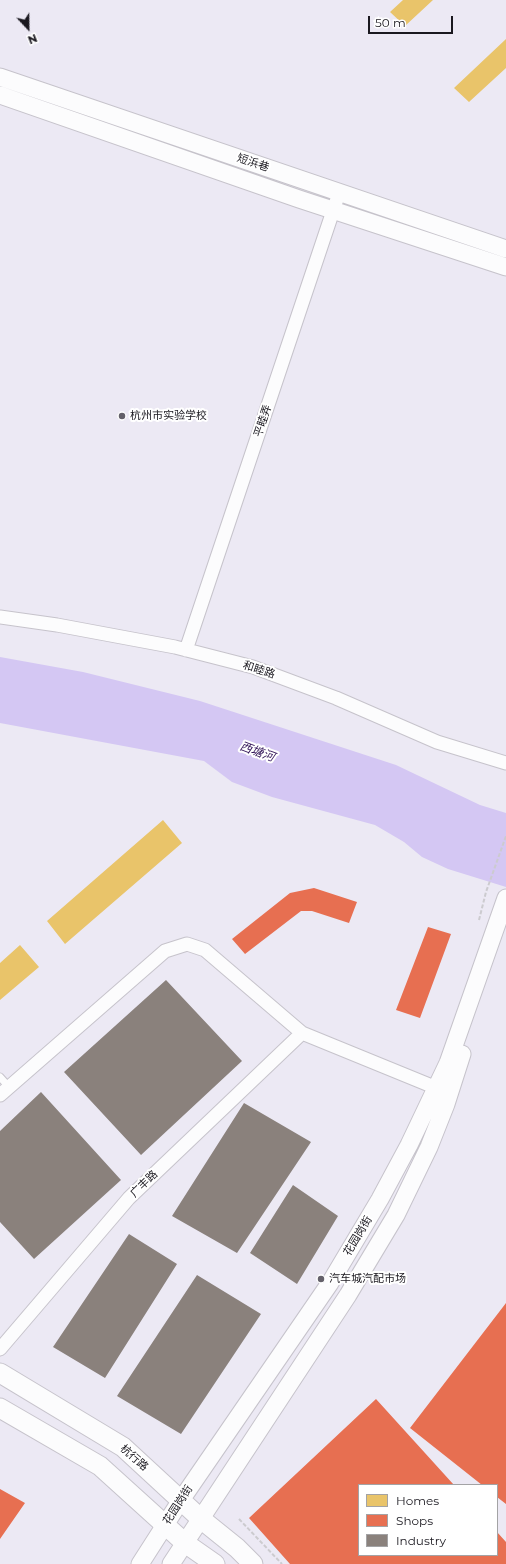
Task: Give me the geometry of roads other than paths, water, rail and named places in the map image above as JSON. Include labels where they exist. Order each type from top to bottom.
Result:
[{"type":"main road","name":"杭行路","points":[[0,1373],[123,1447],[201,1519],[237,1548],[252,1564]]},
{"type":"main road","points":[[0,1408],[100,1466],[185,1543],[215,1564]]},
{"type":"street","name":"短浜巷","points":[[0,77],[506,249]]},
{"type":"street","name":"短浜巷","points":[[0,95],[334,210],[506,267]]},
{"type":"street","name":"平睦弄","points":[[186,650],[340,193]]},
{"type":"street","name":"和睦路","points":[[0,617],[57,625],[186,650],[253,667],[336,698],[437,742],[506,763]]},
{"type":"street","name":"花园岗街","points":[[453,1064],[506,898]]},
{"type":"street","name":"花园岗街","points":[[171,1564],[348,1295],[392,1221],[429,1146],[442,1091],[506,931]]},
{"type":"street","points":[[5,1091],[165,951],[187,944],[205,950],[302,1033],[442,1091]]},
{"type":"street","name":"广丰路","points":[[0,1349],[129,1198],[302,1033]]},
{"type":"street","name":"花园岗街","points":[[140,1564],[181,1500],[330,1283],[380,1199],[409,1145],[442,1091]]},
{"type":"lane","points":[[0,1077],[5,1091]]},
{"type":"water","name":"西塘河","points":[[0,657],[83,672],[200,701],[396,765],[480,805],[506,813],[506,887],[448,869],[422,857],[404,842],[375,825],[272,797],[232,782],[204,761],[0,723]]},
{"type":"place","name":"杭州市实验学校","points":[[122,416]]},
{"type":"place","name":"汽车城汽配市场","points":[[321,1279]]}]
